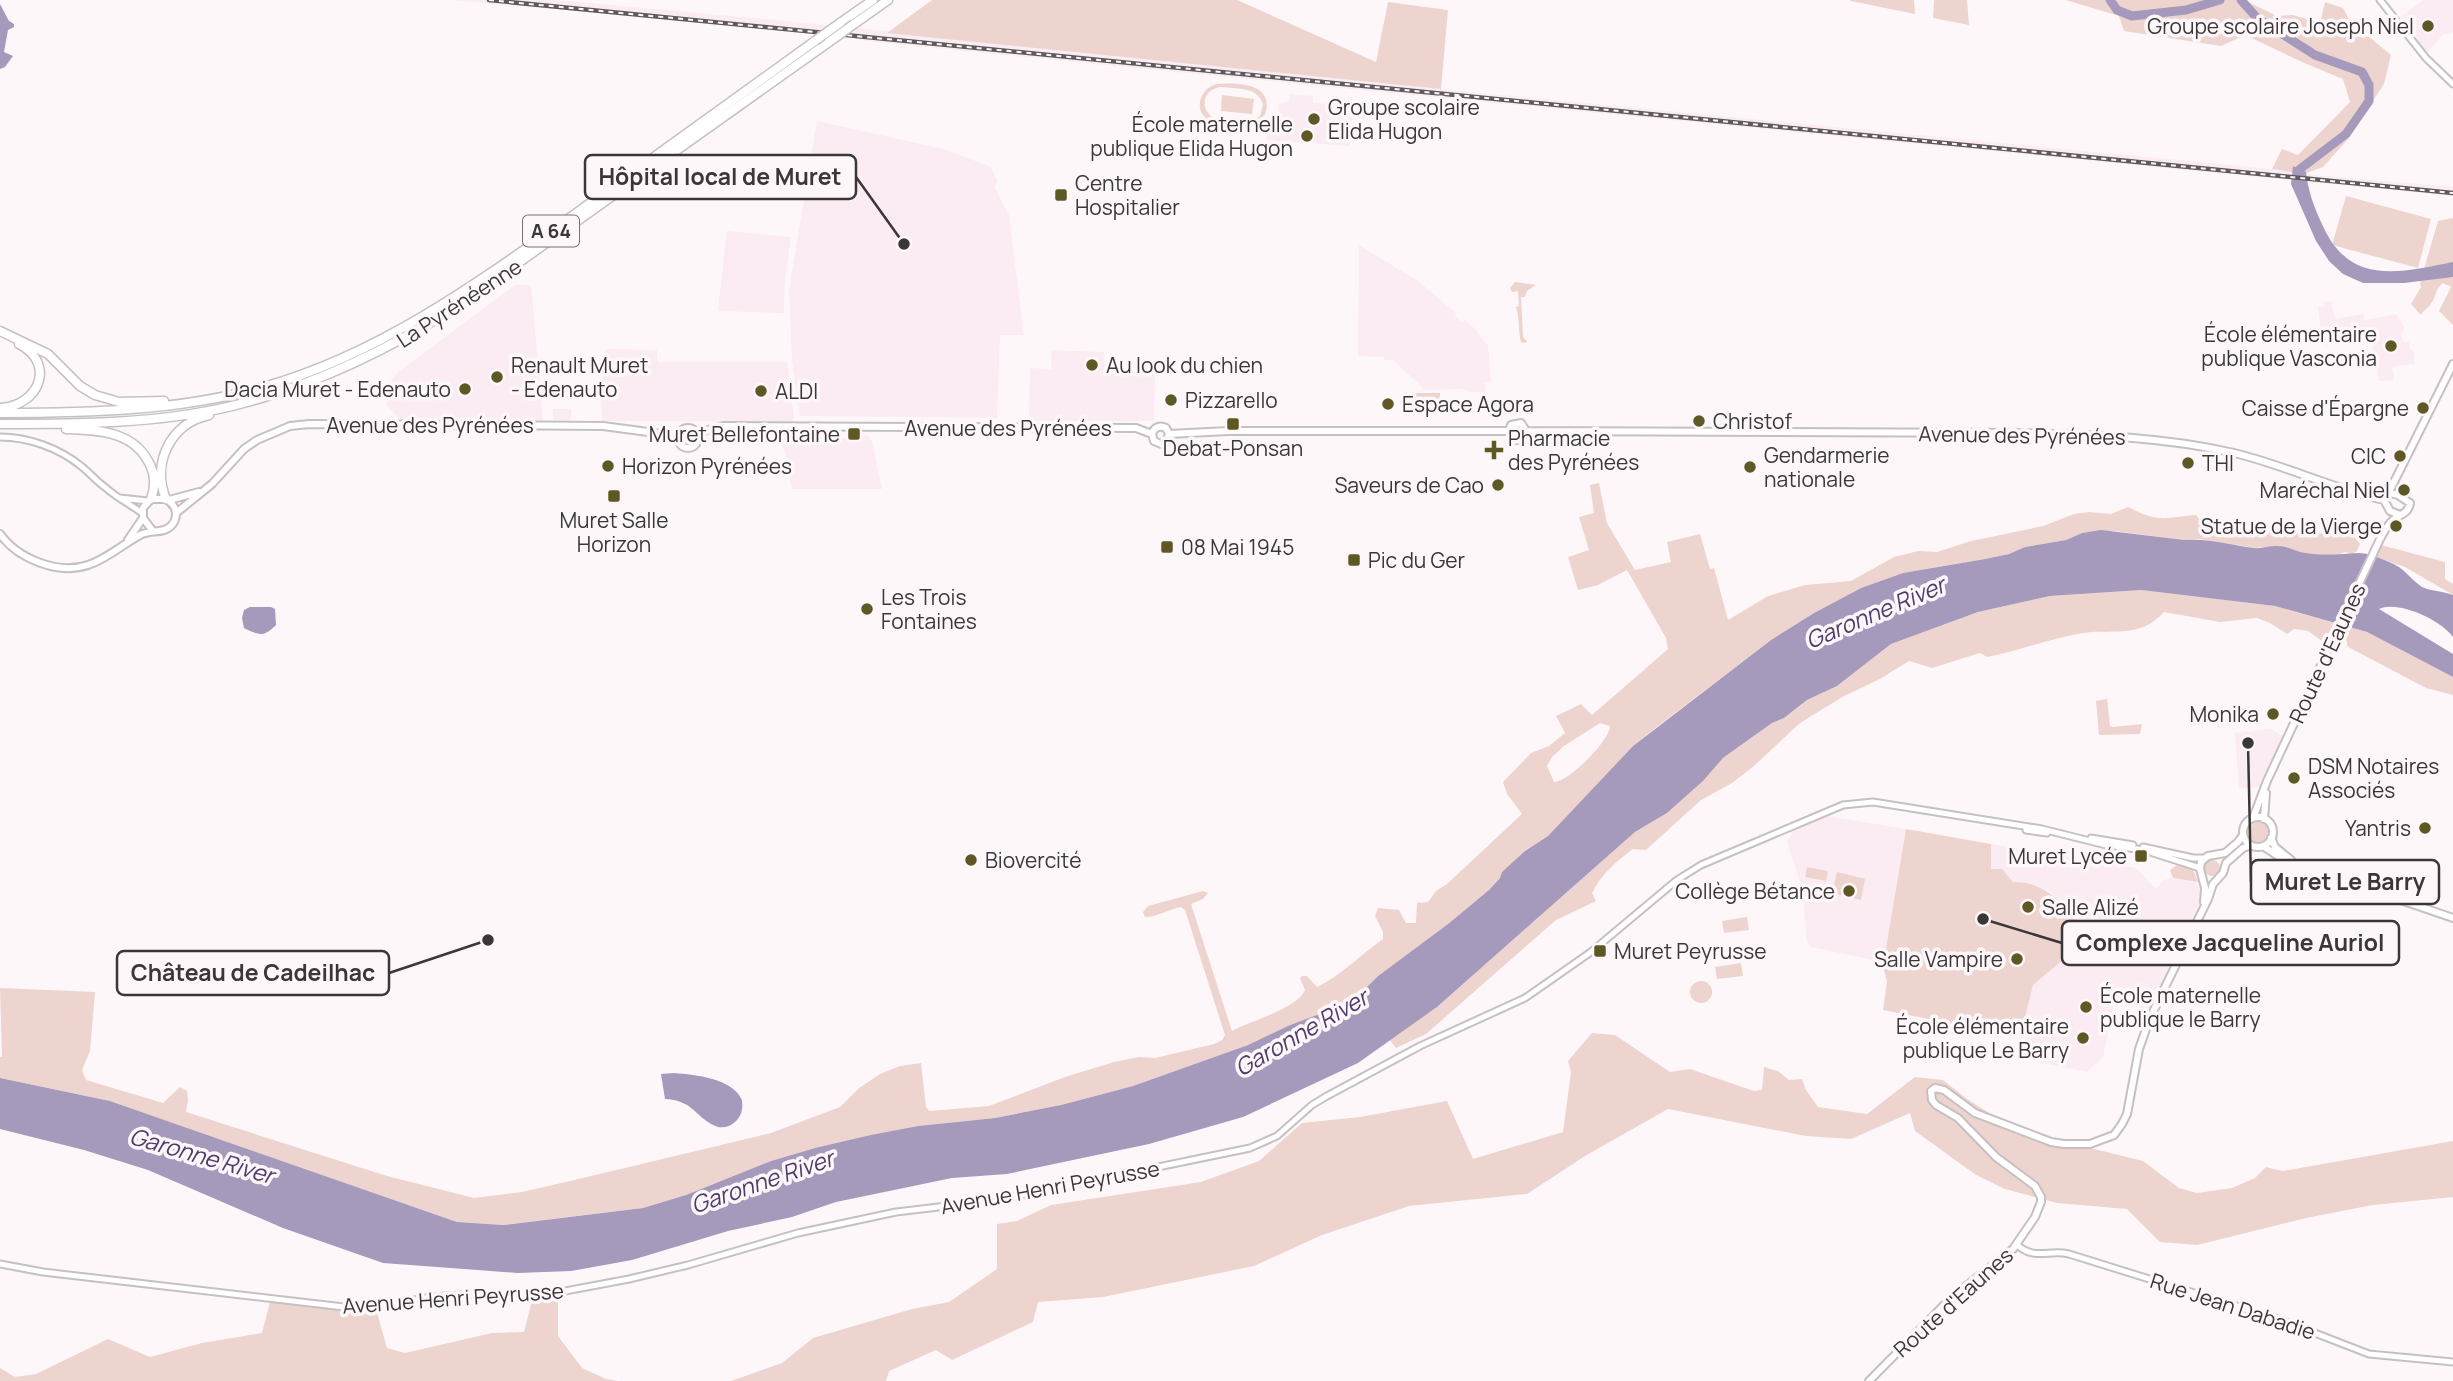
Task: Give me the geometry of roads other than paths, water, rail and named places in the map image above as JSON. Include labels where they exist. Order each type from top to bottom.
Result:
[{"type":"highway","name":"La Pyrénéenne","points":[[0,411],[136,409],[204,400],[267,386],[353,353],[454,298],[873,0]]},
{"type":"highway","name":"La Pyrénéenne","points":[[0,424],[138,420],[231,406],[330,374],[384,350],[424,328],[530,257],[888,0]]},
{"type":"highway","points":[[0,331],[41,349],[55,359],[80,386],[103,399],[129,402],[192,398],[204,400]]},
{"type":"highway","points":[[0,337],[29,350],[36,360],[39,372],[36,389],[27,400],[0,411]]},
{"type":"highway","points":[[168,499],[160,476],[167,446],[187,424],[231,406]]},
{"type":"highway","points":[[33,424],[43,428],[103,432],[119,435],[132,442],[146,457],[154,475],[154,488],[149,500]]},
{"type":"main road","points":[[2393,494],[2410,503],[2407,512],[2400,515],[2388,509],[2384,500],[2393,494],[2394,485],[2453,364]]},
{"type":"main road","points":[[1516,422],[1521,423],[1526,431],[1525,436],[1517,440],[1510,435],[1509,430],[1516,422]]},
{"type":"main road","name":"Avenue des Pyrénées","points":[[176,513],[204,490],[244,449],[257,440],[290,426],[603,426],[678,436]]},
{"type":"main road","name":"Avenue des Pyrénées","points":[[696,433],[723,426],[1136,428],[1152,433]]},
{"type":"main road","points":[[1160,427],[1166,428],[1169,434],[1167,442],[1159,444],[1154,441],[1152,433],[1160,427]]},
{"type":"main road","points":[[687,428],[696,433],[698,441],[689,449],[680,444],[678,436],[687,428]]},
{"type":"main road","points":[[1169,434],[1228,430],[1509,430]]},
{"type":"main road","name":"Avenue des Pyrénées","points":[[1526,431],[2025,433],[2155,439],[2236,454],[2384,500]]},
{"type":"main road","name":"Avenue des Pyrénées","points":[[168,499],[204,490]]},
{"type":"main road","points":[[0,534],[13,548],[45,565],[70,568],[86,566],[152,530],[168,529],[174,523],[176,513],[168,499],[156,497],[149,500],[124,544]]},
{"type":"main road","name":"Route d'Eaunes","points":[[2387,526],[2388,509]]},
{"type":"main road","name":"Route d'Eaunes","points":[[2253,818],[2267,781],[2380,539],[2387,526],[2400,515]]},
{"type":"main road","points":[[142,516],[152,530]]},
{"type":"main road","name":"Route d'Eaunes","points":[[2264,819],[2267,781]]},
{"type":"main road","points":[[2296,863],[2279,851],[2271,838],[2272,829],[2264,819],[2253,818],[2245,825],[2238,842],[2225,853],[2205,858],[2201,872],[2210,880],[2219,878],[2230,858],[2251,845],[2263,846],[2275,856],[2453,918]]},
{"type":"main road","points":[[2243,835],[2251,845]]},
{"type":"main road","points":[[2263,846],[2271,838]]},
{"type":"main road","points":[[2216,856],[2225,867]]},
{"type":"main road","name":"Route d'Eaunes","points":[[2201,872],[2206,888],[2204,904]]},
{"type":"main road","name":"Route d'Eaunes","points":[[1869,1381],[1950,1299],[2001,1261],[2017,1245],[2040,1207],[2039,1191],[1985,1147],[1958,1118],[1936,1104],[1932,1100],[1931,1091],[1935,1088],[1944,1090],[1975,1113],[2051,1142],[2090,1144],[2114,1135],[2127,1114],[2139,1049],[2150,1018],[2213,884],[2219,878]]},
{"type":"street","points":[[2381,0],[2426,58],[2453,85]]},
{"type":"street","points":[[0,437],[41,444],[65,456],[79,464],[142,516]]},
{"type":"street","points":[[119,497],[134,501],[149,500]]},
{"type":"street","name":"Avenue Henri Peyrusse","points":[[0,1264],[43,1272],[344,1307],[381,1306],[431,1297],[477,1294],[544,1295],[664,1271],[798,1233],[896,1212],[998,1200],[1250,1148],[1277,1136],[1312,1105],[1327,1096],[1420,1046],[1525,998],[1591,952],[1692,871],[1850,803],[1873,802],[2144,850],[2201,872]]},
{"type":"street","name":"Avenue Henri Peyrusse","points":[[2080,838],[2205,858]]},
{"type":"street","name":"Rue Jean Dabadie","points":[[2017,1245],[2033,1254],[2069,1254],[2281,1320],[2369,1354],[2453,1362]]},
{"type":"water","points":[[0,4],[14,27],[8,30],[4,52],[13,56],[5,67],[0,69]]},
{"type":"water","points":[[2293,166],[2306,172],[2312,199],[2322,224],[2333,244],[2346,258],[2361,266],[2394,271],[2453,262],[2453,277],[2404,283],[2363,283],[2343,274],[2329,261],[2316,241],[2291,184]]},
{"type":"water","name":"Garonne River","points":[[2101,530],[2254,548],[2279,546],[2313,554],[2362,553],[2382,559],[2399,567],[2422,587],[2453,595],[2453,637],[2439,624],[2419,613],[2397,607],[2379,609],[2453,654],[2453,677],[2367,632],[2275,606],[2141,590],[2050,596],[1978,612],[1891,644],[1837,686],[1807,700],[1723,758],[1703,781],[1667,813],[1635,832],[1437,1007],[1358,1063],[1243,1117],[1149,1144],[1007,1174],[952,1178],[836,1202],[792,1217],[728,1231],[632,1260],[571,1271],[518,1273],[383,1263],[283,1228],[148,1170],[84,1150],[0,1129],[0,1078],[110,1101],[457,1222],[503,1225],[643,1208],[686,1195],[771,1161],[815,1148],[918,1126],[995,1118],[1061,1105],[1133,1086],[1248,1045],[1333,1009],[1361,993],[1378,976],[1489,890],[1502,872],[1525,851],[1548,836],[1633,746],[1771,640],[1814,613],[1861,588],[1903,573],[2009,554],[2025,547],[2066,540],[2082,533]]},
{"type":"water","points":[[250,607],[275,609],[276,625],[262,634],[244,628],[244,610]]},
{"type":"water","points":[[674,1073],[712,1079],[730,1087],[742,1100],[742,1111],[738,1119],[729,1126],[716,1126],[687,1105],[665,1099],[661,1074]]},
{"type":"waterway","points":[[2110,0],[2117,10],[2132,16],[2186,10],[2220,0]]},
{"type":"waterway","points":[[2241,0],[2257,18],[2315,55],[2362,72],[2369,85],[2369,101],[2346,134],[2300,169],[2299,178]]},
{"type":"railway","points":[[489,0],[2453,193]]},
{"type":"place","name":"Groupe scolaire Joseph Niel","points":[[2428,26]]},
{"type":"place","name":"Groupe scolaire Elida Hugon","points":[[1314,119]]},
{"type":"place","name":"École maternelle publique Elida Hugon","points":[[1307,136]]},
{"type":"place","name":"Centre Hospitalier","points":[[1061,195]]},
{"type":"place","name":"Hôpital local de Muret","points":[[904,244]]},
{"type":"place","name":"École élémentaire publique Vasconia","points":[[2391,346]]},
{"type":"place","name":"Au look du chien","points":[[1092,365]]},
{"type":"place","name":"Renault Muret - Edenauto","points":[[497,377]]},
{"type":"place","name":"Dacia Muret - Edenauto","points":[[465,389]]},
{"type":"place","name":"ALDI","points":[[761,391]]},
{"type":"place","name":"Pizzarello","points":[[1171,400]]},
{"type":"place","name":"Espace Agora","points":[[1388,404]]},
{"type":"place","name":"Caisse d'Épargne","points":[[2423,408]]},
{"type":"place","name":"Christof","points":[[1699,421]]},
{"type":"place","name":"Debat-Ponsan","points":[[1233,424]]},
{"type":"place","name":"Muret Bellefontaine","points":[[854,434]]},
{"type":"place","name":"Pharmacie des Pyrénées","points":[[1494,450]]},
{"type":"place","name":"CIC","points":[[2400,456]]},
{"type":"place","name":"THI","points":[[2188,463]]},
{"type":"place","name":"Horizon Pyrénées","points":[[608,466]]},
{"type":"place","name":"Gendarmerie nationale","points":[[1750,467]]},
{"type":"place","name":"Saveurs de Cao","points":[[1498,485]]},
{"type":"place","name":"Maréchal Niel","points":[[2404,490]]},
{"type":"place","name":"Muret Salle Horizon","points":[[614,496]]},
{"type":"place","name":"Statue de la Vierge","points":[[2396,526]]},
{"type":"place","name":"08 Mai 1945","points":[[1167,547]]},
{"type":"place","name":"Pic du Ger","points":[[1354,560]]},
{"type":"place","name":"Les Trois Fontaines","points":[[867,609]]},
{"type":"place","name":"Monika","points":[[2273,714]]},
{"type":"place","name":"Muret Le Barry","points":[[2248,743]]},
{"type":"place","name":"DSM Notaires Associés","points":[[2294,778]]},
{"type":"place","name":"Yantris","points":[[2425,828]]},
{"type":"place","name":"Muret Lycée","points":[[2141,856]]},
{"type":"place","name":"Biovercité","points":[[971,860]]},
{"type":"place","name":"Collège Bétance","points":[[1849,891]]},
{"type":"place","name":"Salle Alizé","points":[[2028,907]]},
{"type":"place","name":"Complexe Jacqueline Auriol","points":[[1983,919]]},
{"type":"place","name":"Château de Cadeilhac","points":[[488,940]]},
{"type":"place","name":"Muret Peyrusse","points":[[1600,951]]},
{"type":"place","name":"Salle Vampire","points":[[2017,959]]},
{"type":"place","name":"École maternelle publique le Barry","points":[[2086,1007]]},
{"type":"place","name":"École élémentaire publique Le Barry","points":[[2083,1038]]}]
